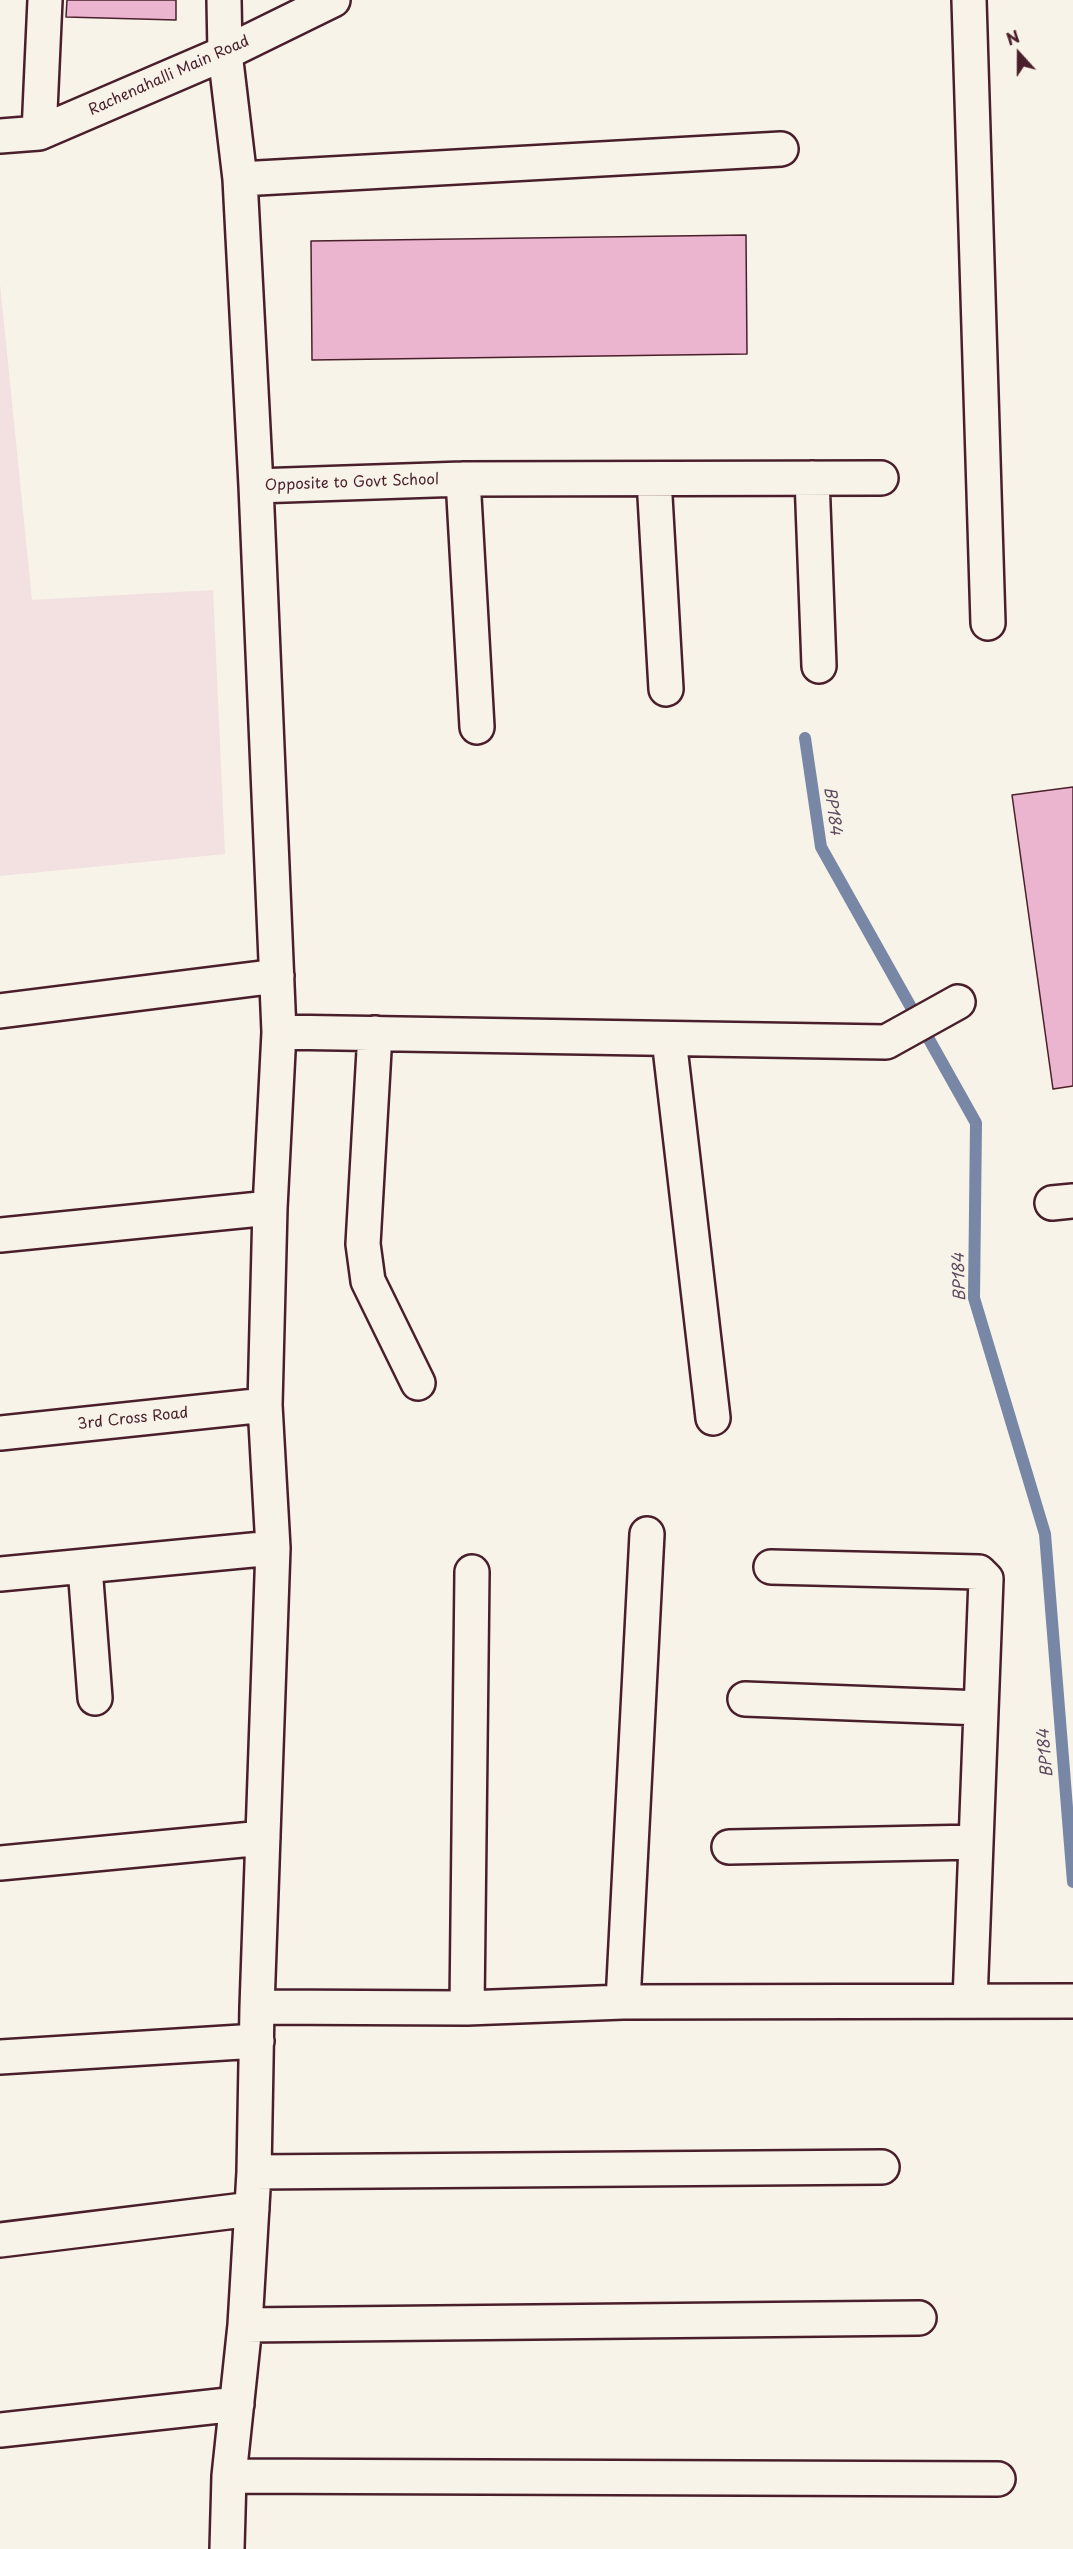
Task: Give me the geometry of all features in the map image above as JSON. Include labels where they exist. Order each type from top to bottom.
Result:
[{"type":"street","points":[[39,134],[45,0]]},
{"type":"street","name":"Opposite to Govt School","points":[[224,0],[225,53],[240,179],[256,486],[463,479],[881,478]]},
{"type":"street","name":"Rachenahalli Main Road","points":[[0,136],[39,134],[225,53],[333,0]]},
{"type":"street","points":[[969,0],[988,623]]},
{"type":"street","points":[[240,179],[781,149]]},
{"type":"street","points":[[812,478],[819,666]]},
{"type":"street","points":[[463,479],[477,727]]},
{"type":"street","points":[[654,479],[666,689]]},
{"type":"street","points":[[227,2549],[229,2476],[245,2325],[254,2172],[262,1838],[273,1548],[265,1405],[270,1208],[279,1032],[256,486]]},
{"type":"street","points":[[0,1011],[277,976]]},
{"type":"street","points":[[279,1032],[886,1042],[958,1002]]},
{"type":"street","points":[[375,1033],[363,1244],[368,1281],[418,1383]]},
{"type":"street","points":[[669,1039],[713,1418]]},
{"type":"street","points":[[0,1235],[270,1208]]},
{"type":"street","name":"3rd Cross Road","points":[[0,1433],[265,1405]]},
{"type":"street","points":[[623,2002],[647,1534]]},
{"type":"street","points":[[0,1574],[273,1548]]},
{"type":"street","points":[[85,1567],[95,1698]]},
{"type":"street","points":[[771,1567],[979,1572],[986,1580],[970,2001]]},
{"type":"street","points":[[467,2008],[472,1572]]},
{"type":"street","points":[[745,1699],[981,1708]]},
{"type":"street","points":[[0,1863],[262,1838]]},
{"type":"street","points":[[729,1847],[976,1842]]},
{"type":"street","points":[[257,2007],[467,2008],[623,2002],[1073,2001]]},
{"type":"street","points":[[0,2057],[257,2042]]},
{"type":"street","points":[[254,2172],[882,2167]]},
{"type":"street","points":[[0,2240],[252,2209]]},
{"type":"street","points":[[245,2325],[919,2318]]},
{"type":"street","points":[[0,2430],[237,2404]]},
{"type":"street","points":[[229,2476],[998,2479]]},
{"type":"shaded area","points":[[0,284],[32,600],[213,590],[225,854],[0,876]]},
{"type":"building","points":[[67,0],[176,0],[176,20],[66,17]]},
{"type":"building","points":[[746,235],[747,354],[312,360],[311,241]]},
{"type":"building","points":[[1073,787],[1073,1086],[1053,1089],[1012,795]]},
{"type":"waterway","name":"BP184","points":[[805,738],[821,847],[976,1123],[974,1298],[1045,1534],[1073,1882]]}]
